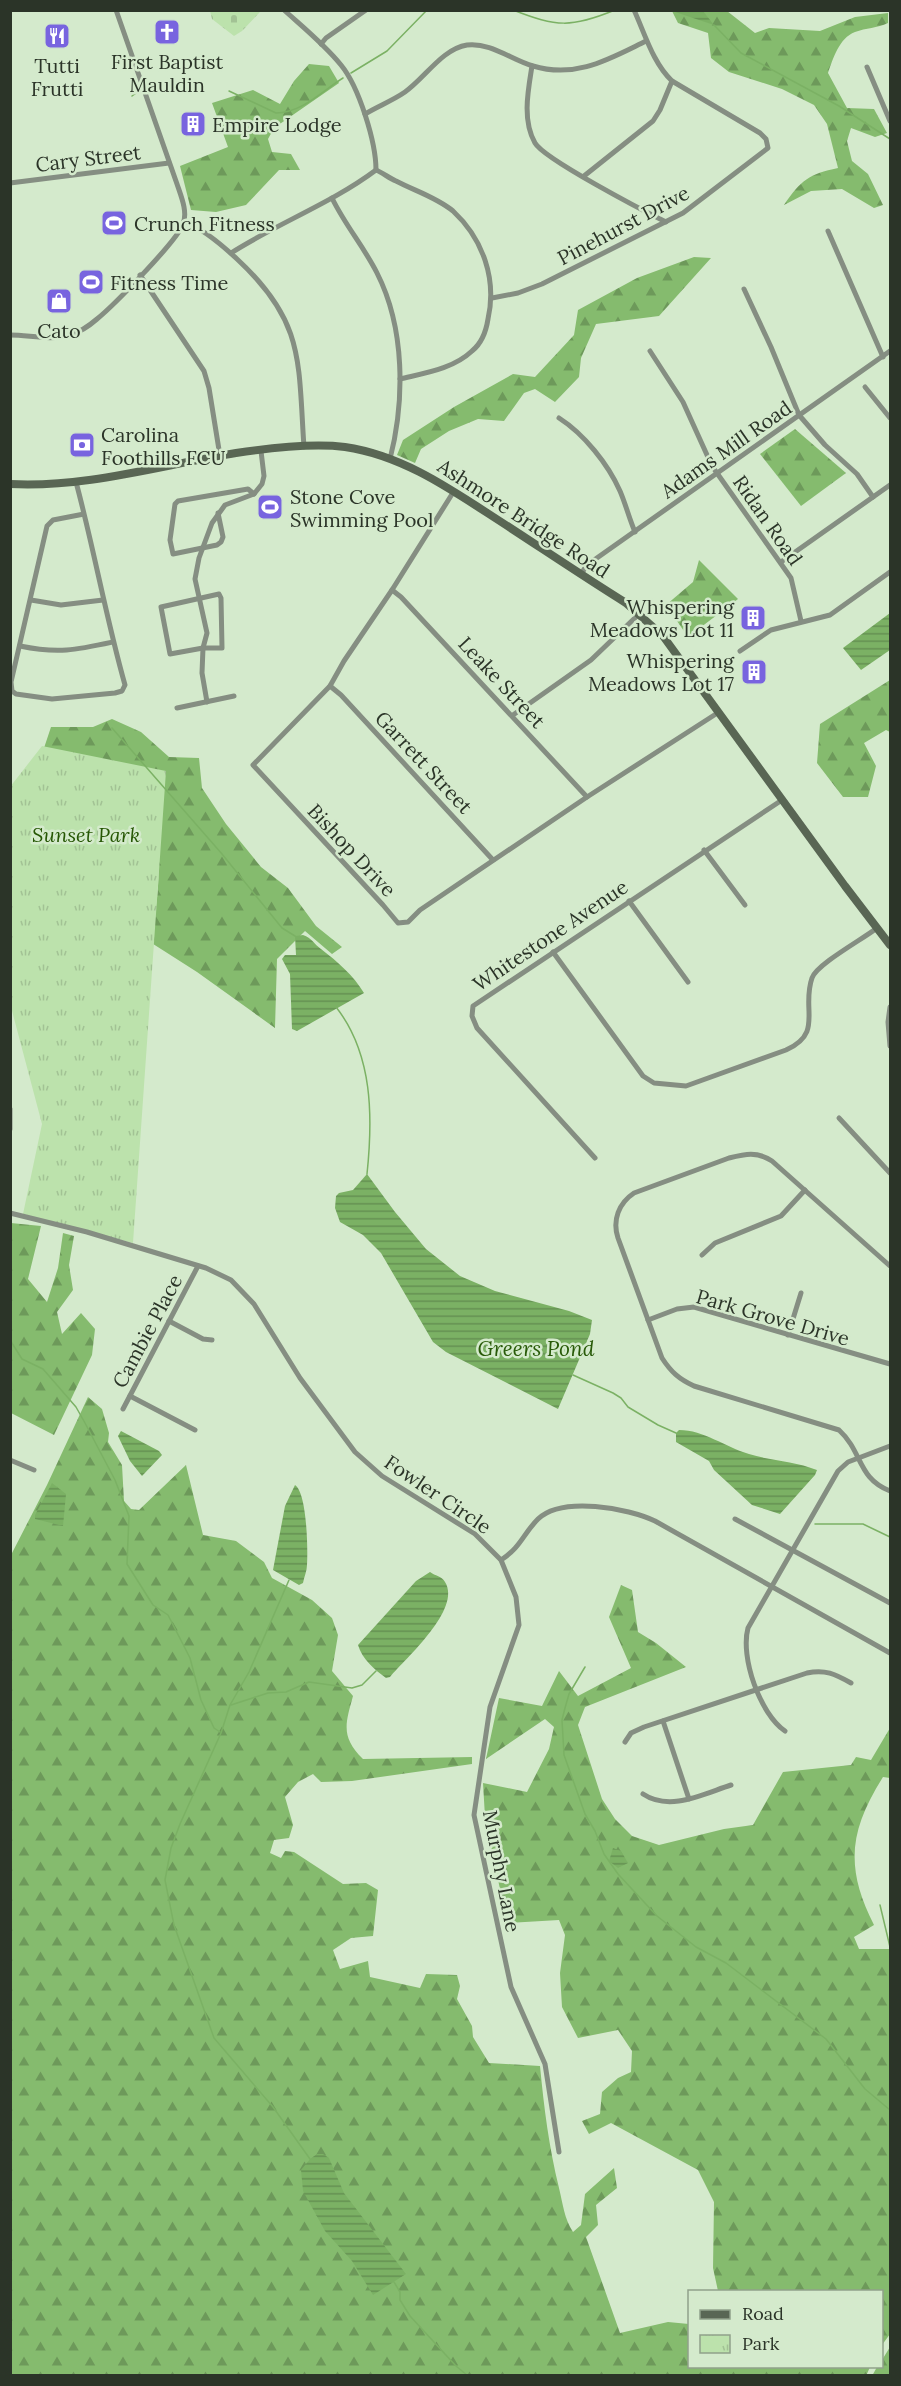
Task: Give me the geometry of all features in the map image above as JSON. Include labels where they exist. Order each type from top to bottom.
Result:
[{"type":"main road","name":"Ashmore Bridge Road","points":[[10,484],[76,482],[220,456],[304,447],[346,447],[390,459],[432,478],[626,603],[663,636],[891,945]]},
{"type":"street","points":[[10,335],[57,338],[76,333],[97,319],[140,275],[176,236],[184,221],[182,200],[116,10]]},
{"type":"street","points":[[284,10],[343,68],[364,114],[375,151],[376,170]]},
{"type":"street","points":[[321,44],[366,10]]},
{"type":"street","name":"Pinehurst Drive","points":[[492,298],[518,293],[542,284],[666,222],[696,204],[766,152],[769,145],[760,134],[672,81],[664,72],[646,40],[634,10]]},
{"type":"street","points":[[364,114],[406,92],[458,48],[474,45],[532,66],[554,70],[580,70],[646,40]]},
{"type":"street","points":[[532,66],[527,110],[534,141],[544,153],[666,222]]},
{"type":"street","points":[[867,67],[891,121]]},
{"type":"street","points":[[584,176],[653,121],[672,81]]},
{"type":"street","name":"Cary Street","points":[[10,183],[170,163]]},
{"type":"street","points":[[231,253],[250,240],[332,198],[376,170]]},
{"type":"street","points":[[376,170],[439,202],[460,218],[482,252],[488,269],[492,298],[487,328],[472,352],[447,367],[400,379]]},
{"type":"street","points":[[332,198],[349,230],[376,270],[386,292],[395,326],[400,379],[399,418],[390,459]]},
{"type":"street","points":[[184,221],[195,226],[231,253],[265,287],[293,334],[299,364],[304,447]]},
{"type":"street","points":[[828,231],[883,357]]},
{"type":"street","points":[[140,275],[204,371],[220,456]]},
{"type":"street","points":[[744,289],[799,415],[825,445],[857,474],[873,497]]},
{"type":"street","name":"Ridan Road","points":[[650,351],[683,402],[716,473],[781,562],[793,585],[801,621]]},
{"type":"street","name":"Adams Mill Road","points":[[581,574],[587,565],[891,351]]},
{"type":"street","points":[[865,387],[891,418]]},
{"type":"street","points":[[559,418],[574,430],[607,468],[620,492],[635,531]]},
{"type":"street","points":[[207,702],[202,673],[203,648],[207,633],[195,579],[203,547],[218,513],[225,505],[254,494],[262,484],[264,476],[261,451]]},
{"type":"street","points":[[76,482],[84,514],[113,642],[125,685],[122,691],[52,699],[16,694],[12,691],[11,682],[47,526],[53,520],[84,514]]},
{"type":"street","points":[[781,562],[891,485]]},
{"type":"street","points":[[218,513],[223,537],[221,542],[217,545],[173,554],[170,540],[175,504],[178,501],[249,489],[254,494]]},
{"type":"street","name":"Bishop Drive","points":[[454,491],[330,686],[254,763],[253,768],[276,789],[383,905],[394,920],[400,924],[408,921],[420,910],[493,860],[719,712]]},
{"type":"street","points":[[740,651],[771,630],[830,615],[891,572]]},
{"type":"street","name":"Leake Street","points":[[392,590],[513,715],[587,797]]},
{"type":"street","points":[[219,594],[222,648],[203,648],[170,654],[160,607],[219,594]]},
{"type":"street","points":[[30,600],[61,605],[103,600]]},
{"type":"street","points":[[513,715],[591,660],[639,614]]},
{"type":"street","points":[[20,646],[46,652],[68,652],[113,642]]},
{"type":"street","name":"Garrett Street","points":[[330,686],[342,695],[493,860]]},
{"type":"street","points":[[177,708],[234,696]]},
{"type":"street","name":"Whitestone Avenue","points":[[596,1158],[477,1028],[472,1016],[472,1008],[477,1002],[705,849],[782,800]]},
{"type":"street","points":[[705,849],[745,905]]},
{"type":"street","points":[[629,901],[688,982]]},
{"type":"street","points":[[553,952],[643,1076],[654,1083],[681,1086],[786,1050],[799,1043],[809,1027],[810,991],[814,973],[877,928]]},
{"type":"street","points":[[891,1007],[888,1022],[891,1046]]},
{"type":"street","points":[[10,1109],[10,1129]]},
{"type":"street","points":[[839,1118],[891,1173]]},
{"type":"street","points":[[891,1266],[766,1157],[751,1153],[729,1158],[643,1189],[628,1197],[618,1212],[616,1230],[662,1358],[669,1370],[679,1380],[693,1386],[831,1426],[850,1440],[863,1471],[871,1480],[891,1491]]},
{"type":"street","points":[[702,1255],[715,1243],[781,1216],[805,1190]]},
{"type":"street","name":"Fowler Circle","points":[[10,1213],[87,1232],[224,1276],[244,1292],[317,1404],[367,1464],[393,1484],[475,1534],[501,1560],[518,1547],[539,1518],[551,1510],[569,1507],[622,1510],[648,1518],[891,1653]]},
{"type":"street","name":"Cambie Place","points":[[123,1409],[198,1266]]},
{"type":"street","points":[[788,1335],[801,1293]]},
{"type":"street","name":"Park Grove Drive","points":[[648,1320],[677,1309],[694,1307],[891,1364]]},
{"type":"street","points":[[169,1321],[203,1339],[212,1340]]},
{"type":"street","points":[[130,1396],[195,1430]]},
{"type":"street","points":[[785,1731],[770,1717],[758,1689],[747,1657],[746,1638],[753,1620],[833,1477],[843,1466],[891,1446]]},
{"type":"street","points":[[10,1460],[34,1470]]},
{"type":"street","points":[[735,1519],[891,1603]]},
{"type":"street","name":"Murphy Lane","points":[[501,1560],[516,1597],[519,1625],[490,1707],[474,1815],[507,1973],[520,2010],[545,2064],[559,2152]]},
{"type":"street","points":[[625,1742],[636,1731],[818,1670],[828,1671],[851,1683]]},
{"type":"street","points":[[663,1721],[689,1799]]},
{"type":"street","points":[[643,1794],[662,1801],[689,1799],[731,1785]]},
{"type":"green space","points":[[210,10],[261,11],[234,36],[212,19]]},
{"type":"green space","points":[[672,11],[727,11],[755,33],[769,28],[820,31],[855,17],[888,13],[888,23],[855,32],[845,39],[837,50],[828,73],[847,108],[874,109],[887,133],[875,137],[851,128],[847,141],[852,161],[868,174],[883,205],[874,208],[842,189],[811,191],[784,205],[806,179],[838,168],[827,124],[814,105],[782,89],[729,72],[711,58],[708,33],[678,23]]},
{"type":"green space","points":[[309,64],[329,66],[339,83],[274,128],[268,139],[272,152],[291,154],[300,170],[279,170],[246,205],[216,212],[191,210],[180,166],[228,147],[212,103],[253,90],[280,104],[294,81]]},
{"type":"green space","points":[[694,257],[711,258],[659,316],[596,324],[581,358],[579,377],[555,402],[535,389],[524,393],[504,421],[478,419],[449,431],[421,449],[415,463],[397,455],[403,440],[454,407],[513,374],[535,377],[574,335],[578,310],[637,278]]},
{"type":"green space","points":[[795,429],[846,473],[801,506],[760,454]]},
{"type":"green space","points":[[699,560],[738,599],[688,637],[666,605],[693,582]]},
{"type":"green space","points":[[890,680],[890,732],[886,730],[864,743],[876,766],[868,797],[843,797],[817,763],[820,724]]},
{"type":"green space","points":[[112,719],[141,732],[169,757],[199,758],[202,788],[226,824],[261,867],[288,888],[316,926],[342,947],[332,954],[305,931],[277,959],[275,1028],[197,972],[150,942],[158,891],[157,840],[42,754],[51,727],[93,727]]},
{"type":"green space","name":"Sunset Park","points":[[42,746],[166,771],[133,1243],[23,1214],[42,1124],[11,1007],[10,787]]},
{"type":"green space","points":[[11,1223],[41,1226],[28,1279],[47,1302],[58,1268],[63,1233],[74,1236],[69,1265],[73,1290],[57,1312],[62,1334],[81,1313],[95,1329],[92,1355],[54,1435],[11,1413]]},
{"type":"green space","points":[[88,1397],[102,1409],[109,1433],[108,1442],[122,1465],[124,1501],[131,1509],[139,1510],[186,1465],[203,1535],[236,1541],[264,1562],[272,1578],[312,1600],[332,1618],[338,1635],[332,1671],[353,1696],[347,1723],[348,1737],[363,1759],[472,1757],[472,1764],[352,1781],[321,1782],[313,1774],[298,1782],[285,1797],[293,1825],[289,1838],[274,1840],[270,1853],[281,1858],[285,1851],[294,1852],[343,1884],[366,1883],[378,1890],[373,1936],[351,1938],[333,1950],[340,1969],[368,1961],[370,1977],[420,1988],[426,1974],[457,1975],[460,1986],[457,1999],[472,2026],[473,2037],[489,2063],[540,2066],[552,2158],[564,2211],[573,2232],[581,2225],[585,2194],[614,2168],[617,2188],[596,2205],[598,2225],[586,2237],[620,2333],[668,2322],[688,2324],[688,2368],[870,2368],[866,2376],[11,2376],[11,1555]]},
{"type":"green space","points":[[621,1585],[632,1590],[638,1632],[686,1667],[585,1707],[578,1725],[602,1799],[615,1819],[632,1836],[659,1845],[724,1829],[753,1825],[783,1772],[851,1765],[856,1757],[871,1760],[890,1728],[890,1778],[883,1777],[863,1815],[855,1850],[858,1885],[874,1925],[854,1937],[859,1949],[890,1949],[890,2334],[883,2344],[883,2290],[718,2290],[713,2268],[714,2202],[698,2170],[611,2123],[589,2134],[582,2121],[600,2114],[602,2092],[618,2078],[631,2072],[632,2051],[618,2030],[578,2038],[562,2007],[560,1973],[565,1935],[559,1920],[507,1923],[485,1817],[483,1783],[527,1792],[549,1749],[554,1727],[545,1719],[486,1759],[499,1698],[542,1706],[559,1671],[578,1696],[631,1668],[609,1617]]},
{"type":"green space","points":[[890,2347],[890,2375],[872,2376],[876,2368],[883,2368],[883,2358]]},
{"type":"water","points":[[672,11],[703,11],[714,25]]},
{"type":"water","points":[[890,613],[890,650],[861,670],[843,648]]},
{"type":"water","points":[[303,935],[311,939],[345,969],[364,993],[297,1031],[292,1029],[290,974],[282,959],[285,955],[296,955],[295,936]]},
{"type":"water","name":"Greers Pond","points":[[367,1174],[426,1249],[460,1276],[495,1291],[569,1311],[592,1320],[590,1334],[558,1409],[446,1352],[433,1342],[381,1253],[363,1235],[340,1222],[335,1208],[336,1196],[339,1193],[353,1190]]},
{"type":"water","points":[[679,1430],[706,1436],[749,1454],[817,1470],[780,1514],[752,1505],[714,1470],[709,1461],[676,1442],[676,1433]]},
{"type":"water","points":[[121,1431],[159,1451],[162,1455],[142,1476],[130,1461],[118,1436]]},
{"type":"water","points":[[52,1483],[66,1494],[63,1526],[35,1519]]},
{"type":"water","points":[[295,1485],[302,1499],[307,1535],[307,1567],[303,1583],[299,1585],[273,1570],[285,1506]]},
{"type":"water","points":[[430,1572],[445,1582],[448,1593],[446,1606],[430,1633],[390,1677],[386,1678],[373,1668],[358,1645],[416,1581]]},
{"type":"water","points":[[613,1848],[621,1851],[628,1863],[618,1868],[609,1861]]},
{"type":"water","points":[[317,2154],[323,2154],[329,2158],[344,2193],[406,2274],[373,2295],[352,2261],[325,2231],[303,2191],[301,2170]]},
{"type":"waterway","points":[[351,73],[387,51],[427,10]]},
{"type":"waterway","points":[[513,10],[541,20],[564,23],[587,20],[615,10]]},
{"type":"waterway","points":[[714,25],[741,53],[839,106],[890,139]]},
{"type":"waterway","points":[[229,91],[276,113],[285,112],[303,105],[343,78]]},
{"type":"waterway","points":[[132,96],[139,91]]},
{"type":"waterway","points":[[112,728],[222,854],[282,928],[295,936]]},
{"type":"waterway","points":[[336,1007],[348,1025],[364,1065],[370,1109],[367,1174]]},
{"type":"waterway","points":[[10,1340],[22,1359],[43,1369],[76,1407],[85,1423],[115,1480],[129,1516],[127,1564],[153,1605],[168,1615],[190,1658],[201,1700],[214,1728],[220,1732]]},
{"type":"waterway","points":[[573,1375],[613,1393],[621,1398],[628,1407],[676,1433]]},
{"type":"waterway","points":[[815,1524],[863,1524],[890,1537]]},
{"type":"waterway","points":[[289,1580],[249,1672],[230,1705],[221,1733],[180,1824],[171,1848],[165,1880],[174,1925],[214,2038],[273,2107],[310,2159]]},
{"type":"waterway","points":[[585,1667],[569,1694],[562,1720],[564,1755],[585,1814],[604,1854],[618,1874],[657,1916],[696,1947],[726,1963],[826,2039],[865,2089],[890,2110]]},
{"type":"waterway","points":[[231,1705],[268,1693],[286,1692],[309,1682],[352,1688],[362,1685],[376,1671]]},
{"type":"waterway","points":[[880,1905],[890,1947]]},
{"type":"waterway","points":[[394,2282],[400,2292],[400,2300],[410,2316],[468,2376]]},
{"type":"place","name":"First Baptist Mauldin","points":[[167,32]]},
{"type":"place","name":"Tutti Frutti","points":[[57,36]]},
{"type":"place","name":"Empire Lodge","points":[[193,124]]},
{"type":"place","name":"Crunch Fitness","points":[[114,223]]},
{"type":"place","name":"Fitness Time","points":[[91,282]]},
{"type":"place","name":"Cato","points":[[59,301]]},
{"type":"place","name":"Carolina Foothills FCU","points":[[82,445]]},
{"type":"place","name":"Stone Cove Swimming Pool","points":[[270,507]]},
{"type":"place","name":"Whispering Meadows Lot 11","points":[[753,618]]},
{"type":"place","name":"Whispering Meadows Lot 17","points":[[754,672]]}]
